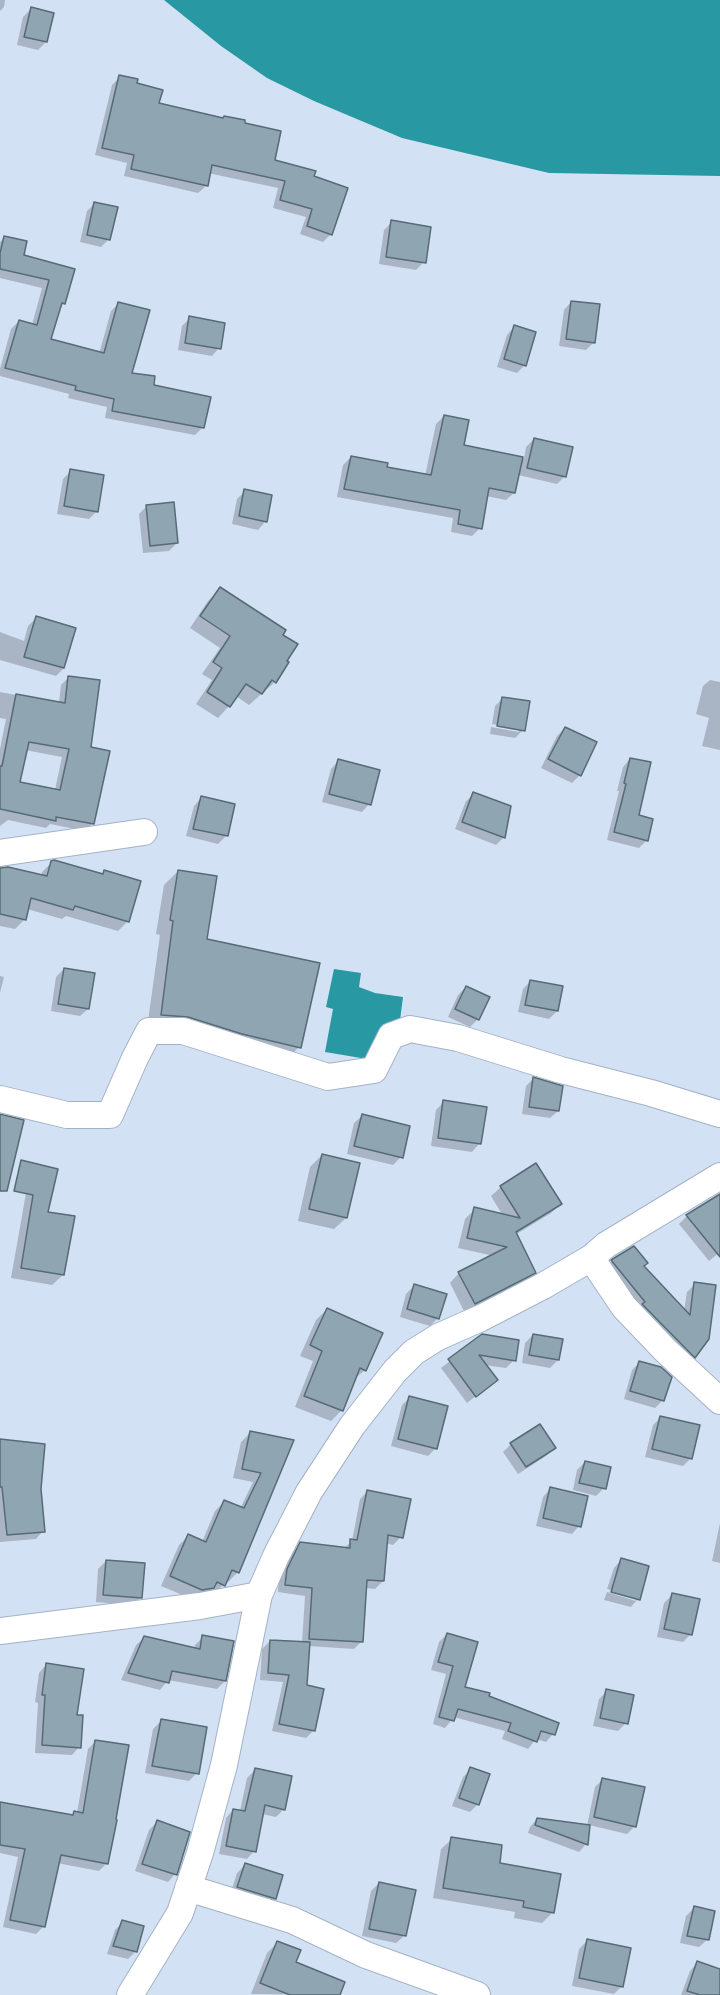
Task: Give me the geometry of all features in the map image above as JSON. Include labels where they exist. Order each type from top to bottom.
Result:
[{"type":"street","points":[[0,853],[144,832]]},
{"type":"street","points":[[0,1099],[67,1115],[110,1115],[149,1032],[183,1031],[328,1077],[374,1070],[391,1036],[410,1029],[458,1038],[561,1070],[651,1093],[720,1114]]},
{"type":"street","points":[[130,1995],[180,1913],[200,1853],[224,1765],[259,1595],[309,1492],[352,1426],[394,1371],[414,1352],[438,1337],[492,1313],[591,1258],[606,1245],[720,1176]]},
{"type":"street","points":[[591,1258],[624,1307],[665,1350],[720,1401]]},
{"type":"street","points":[[0,1631],[200,1606],[259,1595]]},
{"type":"street","points":[[188,1888],[292,1920],[366,1955],[477,1995]]},
{"type":"water","points":[[164,0],[720,0],[720,176],[549,173],[402,138],[314,101],[267,78],[221,46]]},
{"type":"water","points":[[334,969],[361,973],[359,987],[375,993],[403,997],[399,1028],[383,1024],[373,1060],[325,1052],[333,1009],[326,1007]]},
{"type":"building","points":[[31,7],[54,13],[47,42],[24,37]]},
{"type":"building","points":[[119,75],[138,79],[137,83],[163,90],[159,103],[223,118],[224,116],[245,120],[245,123],[281,131],[275,160],[316,171],[314,176],[348,188],[332,235],[307,226],[312,209],[280,200],[285,181],[212,165],[208,186],[131,169],[134,155],[102,148]]},
{"type":"building","points":[[94,202],[118,207],[110,240],[87,235]]},
{"type":"building","points":[[391,220],[431,227],[426,263],[386,257]]},
{"type":"building","points":[[4,236],[27,241],[24,255],[75,269],[65,304],[62,303],[51,339],[104,353],[118,302],[150,310],[132,373],[155,376],[154,385],[211,397],[204,428],[112,411],[114,399],[75,390],[76,386],[5,368],[19,320],[37,325],[49,280],[0,269],[0,253]]},
{"type":"building","points":[[571,301],[600,304],[595,343],[566,339]]},
{"type":"building","points":[[189,316],[225,323],[221,349],[185,343]]},
{"type":"building","points":[[514,325],[536,332],[526,366],[504,359]]},
{"type":"building","points":[[444,415],[469,420],[464,445],[523,457],[515,493],[489,488],[482,529],[458,524],[460,510],[344,489],[351,456],[388,463],[387,467],[431,475]]},
{"type":"building","points":[[534,438],[573,447],[566,477],[527,468]]},
{"type":"building","points":[[70,469],[104,475],[98,512],[64,506]]},
{"type":"building","points":[[244,489],[272,495],[267,522],[239,516]]},
{"type":"building","points":[[174,502],[178,543],[150,546],[146,505]]},
{"type":"building","points":[[220,587],[286,630],[283,635],[298,644],[276,683],[272,680],[262,694],[246,684],[230,707],[207,692],[222,668],[213,662],[230,636],[200,616]]},
{"type":"building","points":[[36,616],[76,628],[64,668],[24,657]]},
{"type":"building","points":[[68,676],[100,680],[91,747],[110,751],[94,824],[56,817],[56,821],[0,809],[0,766],[2,766],[16,694],[65,703]],"holes":[[[29,742],[69,749],[60,790],[20,782]]]},
{"type":"building","points":[[502,697],[530,701],[525,731],[497,726]]},
{"type":"building","points":[[565,727],[597,742],[581,776],[548,759]]},
{"type":"building","points":[[630,758],[651,762],[639,815],[653,819],[648,841],[614,832]]},
{"type":"building","points":[[338,759],[380,770],[371,805],[329,794]]},
{"type":"building","points":[[473,792],[511,806],[505,838],[462,822]]},
{"type":"building","points":[[201,796],[235,804],[228,836],[193,829]]},
{"type":"building","points":[[51,861],[103,874],[104,870],[141,881],[129,922],[75,906],[73,910],[31,898],[26,920],[0,914],[0,868],[8,867],[47,876]]},
{"type":"building","points":[[178,870],[217,876],[207,939],[320,963],[301,1048],[242,1034],[188,1017],[161,1015],[173,921],[170,920]]},
{"type":"building","points":[[64,968],[95,973],[89,1009],[58,1004]]},
{"type":"building","points":[[530,980],[563,986],[558,1011],[525,1005]]},
{"type":"building","points":[[466,986],[490,997],[479,1020],[455,1009]]},
{"type":"building","points":[[533,1077],[563,1086],[559,1111],[529,1107]]},
{"type":"building","points":[[443,1100],[487,1107],[481,1144],[438,1138]]},
{"type":"building","points":[[0,1114],[24,1120],[7,1191],[0,1191]]},
{"type":"building","points":[[362,1114],[410,1126],[403,1158],[354,1146]]},
{"type":"building","points":[[322,1154],[360,1163],[347,1218],[309,1209]]},
{"type":"building","points":[[21,1160],[58,1169],[48,1212],[75,1216],[64,1275],[21,1268],[33,1195],[14,1191]]},
{"type":"building","points":[[536,1163],[562,1204],[516,1232],[536,1273],[475,1304],[458,1272],[507,1247],[467,1238],[474,1207],[520,1218],[500,1186]]},
{"type":"building","points":[[720,1194],[720,1257],[686,1215]]},
{"type":"building","points":[[634,1246],[648,1263],[644,1266],[690,1315],[694,1282],[716,1285],[709,1339],[695,1358],[642,1304],[645,1302],[611,1260]]},
{"type":"building","points":[[414,1284],[447,1294],[439,1319],[407,1309]]},
{"type":"building","points":[[327,1308],[383,1333],[366,1371],[360,1368],[343,1411],[304,1396],[322,1351],[310,1345]]},
{"type":"building","points":[[482,1334],[519,1340],[516,1361],[479,1355],[498,1380],[476,1397],[448,1359]]},
{"type":"building","points":[[533,1334],[563,1339],[559,1360],[529,1355]]},
{"type":"building","points":[[639,1361],[661,1367],[672,1377],[664,1401],[630,1391]]},
{"type":"building","points":[[409,1396],[448,1406],[437,1449],[398,1439]]},
{"type":"building","points":[[660,1416],[700,1425],[692,1459],[652,1449]]},
{"type":"building","points":[[540,1424],[556,1448],[526,1467],[510,1443]]},
{"type":"building","points":[[250,1431],[294,1440],[239,1573],[232,1570],[225,1586],[217,1582],[214,1588],[202,1590],[170,1576],[188,1534],[206,1542],[224,1500],[244,1508],[261,1473],[242,1469]]},
{"type":"building","points":[[0,1439],[45,1444],[41,1489],[45,1532],[7,1535],[2,1487],[0,1487]]},
{"type":"building","points":[[585,1461],[611,1467],[606,1489],[579,1483]]},
{"type":"building","points":[[550,1487],[588,1496],[581,1527],[543,1518]]},
{"type":"building","points":[[367,1490],[411,1499],[403,1538],[388,1535],[384,1581],[367,1580],[363,1642],[309,1639],[312,1588],[285,1585],[287,1569],[300,1542],[350,1548],[350,1539],[357,1540]]},
{"type":"building","points":[[621,1558],[649,1566],[640,1600],[611,1592]]},
{"type":"building","points":[[106,1560],[145,1563],[142,1598],[103,1595]]},
{"type":"building","points":[[672,1593],[700,1599],[692,1635],[664,1629]]},
{"type":"building","points":[[447,1633],[478,1642],[465,1687],[490,1693],[489,1696],[559,1723],[555,1735],[541,1731],[537,1742],[508,1731],[511,1723],[458,1709],[454,1721],[439,1717],[453,1666],[438,1662]]},
{"type":"building","points":[[202,1635],[234,1641],[226,1681],[172,1671],[169,1683],[128,1673],[144,1636],[200,1649]]},
{"type":"building","points":[[270,1640],[310,1642],[307,1685],[324,1689],[315,1731],[279,1724],[289,1675],[268,1673]]},
{"type":"building","points":[[46,1663],[84,1669],[77,1715],[83,1715],[81,1748],[42,1745],[45,1695],[42,1695]]},
{"type":"building","points":[[606,1689],[634,1695],[628,1724],[600,1718]]},
{"type":"building","points":[[161,1719],[207,1727],[199,1774],[152,1766]]},
{"type":"building","points":[[95,1740],[129,1745],[108,1864],[61,1855],[45,1927],[10,1920],[25,1849],[0,1845],[0,1802],[73,1815],[74,1811],[83,1813]]},
{"type":"building","points":[[470,1767],[490,1774],[479,1805],[459,1798]]},
{"type":"building","points":[[255,1768],[292,1776],[285,1810],[265,1805],[256,1852],[226,1846],[233,1809],[245,1811]]},
{"type":"building","points":[[602,1778],[645,1787],[636,1827],[594,1817]]},
{"type":"building","points":[[537,1818],[590,1825],[588,1845],[535,1825]]},
{"type":"building","points":[[157,1820],[190,1832],[177,1875],[142,1864]]},
{"type":"building","points":[[451,1837],[502,1845],[500,1863],[561,1874],[554,1913],[523,1907],[524,1901],[443,1888]]},
{"type":"building","points":[[245,1863],[283,1875],[276,1899],[237,1887]]},
{"type":"building","points":[[379,1882],[416,1890],[406,1936],[369,1929]]},
{"type":"building","points":[[694,1906],[715,1911],[709,1940],[687,1936]]},
{"type":"building","points":[[122,1920],[144,1926],[137,1952],[113,1946]]},
{"type":"building","points":[[587,1939],[631,1948],[623,1987],[579,1978]]},
{"type":"building","points":[[277,1941],[301,1950],[296,1962],[345,1982],[340,1995],[290,1995],[260,1983]]},
{"type":"building","points":[[697,1961],[720,1969],[720,1995],[700,1995],[687,1991]]}]
